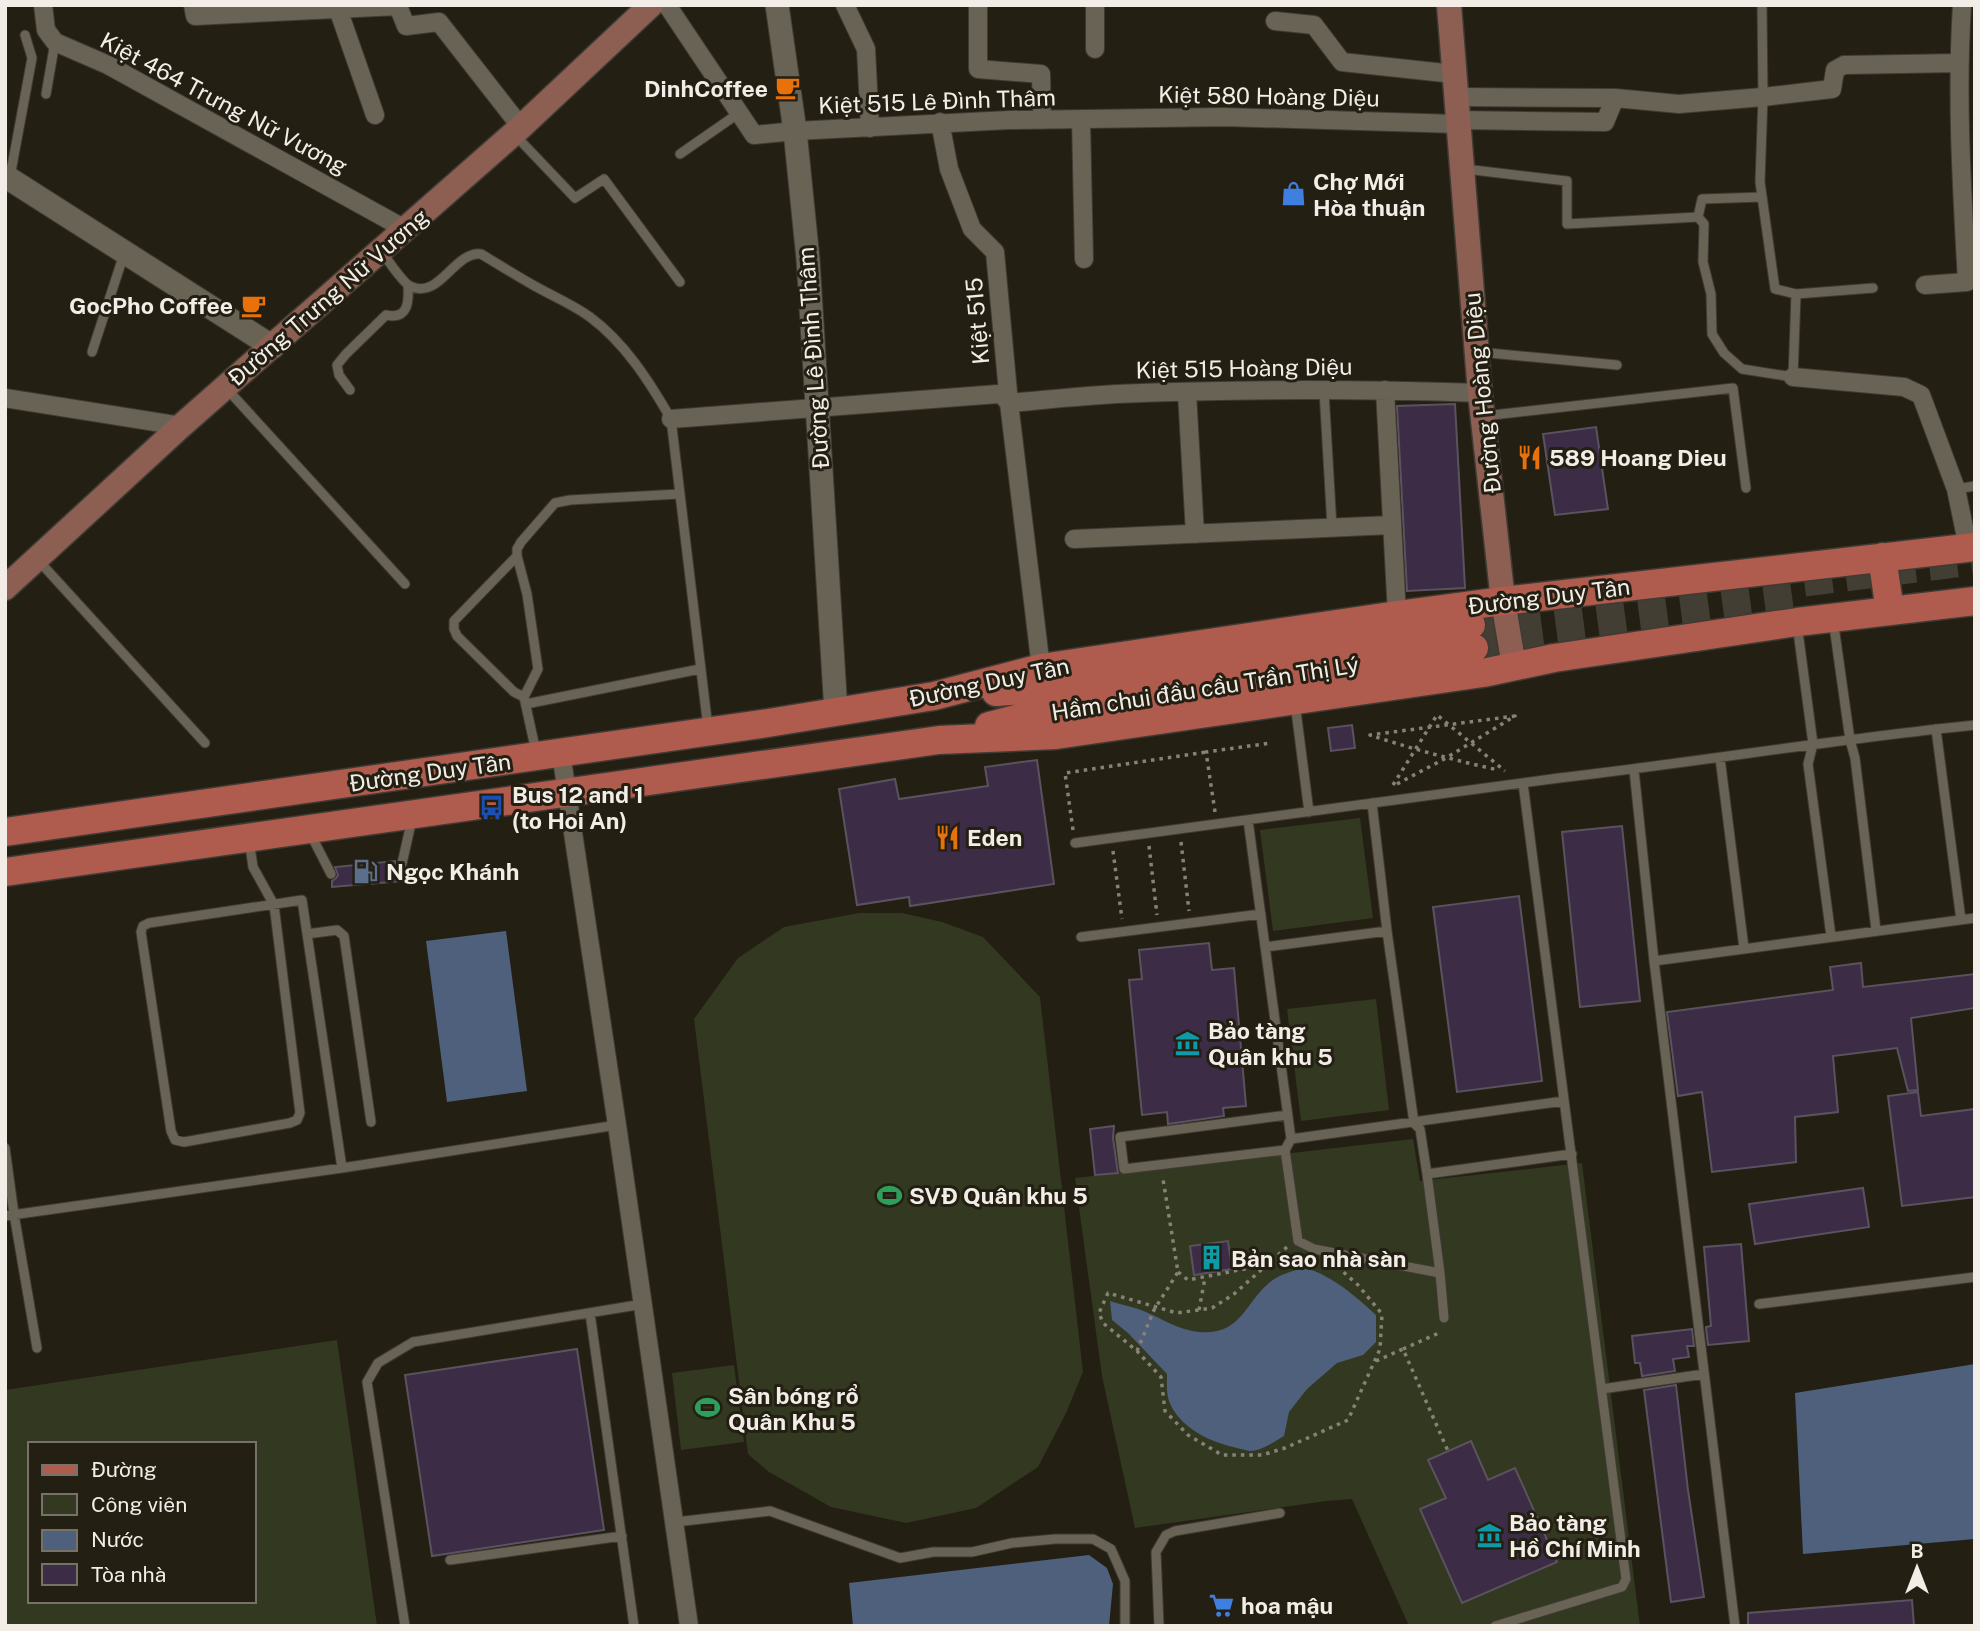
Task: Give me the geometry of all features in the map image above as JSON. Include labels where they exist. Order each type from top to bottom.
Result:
[{"type":"main road","name":"Đường Trưng Nữ Vương","points":[[5,588],[181,426],[517,131],[651,5]]},
{"type":"main road","name":"Đường Hoàng Diệu","points":[[1449,5],[1482,405],[1503,601],[1514,666]]},
{"type":"main road","name":"Đường Duy Tân","points":[[5,832],[708,732],[933,696],[1041,668],[1397,615],[1971,547]]},
{"type":"main road","points":[[1882,557],[1890,611]]},
{"type":"main road","name":"Đường Duy Tân","points":[[5,872],[939,740],[1056,735],[1483,674],[1514,666],[1797,622],[1975,601]]},
{"type":"main road","name":"Hầm chui đầu cầu Trần Thị Lý","points":[[933,696],[1043,689],[1472,636],[1047,711],[939,740]]},
{"type":"street","points":[[43,5],[46,30],[55,42]]},
{"type":"street","points":[[193,5],[195,16],[398,6],[406,26],[439,22],[517,131]]},
{"type":"street","points":[[667,5],[739,113]]},
{"type":"street","name":"Đường Lê Đình Thâm","points":[[777,5],[795,131],[808,259],[836,712]]},
{"type":"street","points":[[845,5],[866,49],[870,128]]},
{"type":"street","points":[[978,5],[978,69],[1041,74],[1042,120]]},
{"type":"street","points":[[1095,5],[1095,49]]},
{"type":"street","points":[[1926,285],[1967,282],[1968,189],[1958,63],[1962,5]]},
{"type":"street","points":[[338,9],[375,115]]},
{"type":"street","points":[[1275,21],[1314,24],[1342,62],[1456,104],[1605,122],[1615,98],[1679,104],[1763,97],[1832,89],[1835,70],[1844,65],[1958,63]]},
{"type":"street","name":"Kiệt 464 Trưng Nữ Vương","points":[[55,42],[108,65],[405,229]]},
{"type":"street","name":"Kiệt 580 Hoàng Diệu","points":[[1081,120],[1225,117],[1456,104]]},
{"type":"street","name":"Kiệt 515 Lê Đình Thâm","points":[[739,113],[754,135],[940,122],[1081,120]]},
{"type":"street","points":[[1081,120],[1084,260]]},
{"type":"street","name":"Kiệt 515","points":[[940,122],[949,169],[972,229],[995,253],[1009,403],[1041,668]]},
{"type":"street","points":[[7,177],[273,347]]},
{"type":"street","points":[[1793,377],[1904,387],[1922,396],[1956,489],[1971,547]]},
{"type":"street","points":[[1385,390],[1397,615]]},
{"type":"street","name":"Kiệt 515 Hoàng Diệu","points":[[671,419],[998,394],[1009,403],[1114,394],[1385,390],[1482,405]]},
{"type":"street","points":[[1187,393],[1195,534]]},
{"type":"street","points":[[5,398],[181,426]]},
{"type":"street","points":[[1074,539],[1392,525]]},
{"type":"street","points":[[549,755],[567,792],[690,1626]]},
{"type":"lane","points":[[1762,5],[1760,182],[1775,289],[1796,294],[1873,288]]},
{"type":"lane","points":[[7,177],[32,58],[25,35]]},
{"type":"lane","points":[[46,94],[55,42]]},
{"type":"lane","points":[[680,154],[739,113]]},
{"type":"lane","points":[[517,131],[575,198],[604,179],[680,282]]},
{"type":"lane","points":[[1461,168],[1567,181],[1567,224],[1698,217]]},
{"type":"lane","points":[[1698,217],[1702,199],[1762,197]]},
{"type":"lane","points":[[1698,217],[1704,224],[1703,262],[1711,294],[1712,334],[1724,353],[1742,369],[1793,377],[1796,294]]},
{"type":"lane","points":[[350,390],[339,375],[337,365],[386,315],[400,316],[410,302],[408,286],[381,251]]},
{"type":"lane","points":[[92,352],[125,253]]},
{"type":"lane","points":[[408,286],[430,287],[468,256],[481,254],[592,318],[630,356],[653,388],[671,419],[708,732]]},
{"type":"lane","points":[[1477,352],[1617,365]]},
{"type":"lane","points":[[225,387],[405,584]]},
{"type":"lane","points":[[1482,405],[1733,388],[1746,488]]},
{"type":"lane","points":[[1324,391],[1332,527]]},
{"type":"lane","points":[[1956,489],[1975,486]]},
{"type":"lane","points":[[525,700],[538,669],[527,594],[517,556],[521,542],[555,503],[679,494]]},
{"type":"lane","points":[[517,556],[454,621],[454,629],[457,636],[525,700],[549,755]]},
{"type":"lane","points":[[37,559],[205,743]]},
{"type":"lane","points":[[1833,618],[1850,740],[1855,758],[1876,930]]},
{"type":"lane","points":[[1797,622],[1813,744],[1808,764],[1830,936]]},
{"type":"lane","points":[[525,700],[700,669]]},
{"type":"lane","points":[[1295,701],[1309,812]]},
{"type":"lane","points":[[1074,843],[1813,744],[1975,725]]},
{"type":"lane","points":[[1936,729],[1961,920]]},
{"type":"lane","points":[[1720,758],[1744,948]]},
{"type":"lane","points":[[1634,769],[1654,961],[1735,1626]]},
{"type":"lane","points":[[1495,1626],[1622,1587],[1626,1579],[1523,783]]},
{"type":"lane","points":[[1372,803],[1414,1123],[1420,1129],[1427,1174],[1444,1318]]},
{"type":"lane","points":[[401,868],[414,814]]},
{"type":"lane","points":[[1248,820],[1290,1139],[1285,1150],[1298,1241],[1314,1249],[1440,1273]]},
{"type":"lane","points":[[308,829],[331,874]]},
{"type":"lane","points":[[249,838],[253,867],[274,905],[300,1113],[297,1121],[290,1123],[184,1142],[175,1140],[171,1131],[141,932],[143,926],[149,923],[274,905],[302,900],[342,1168]]},
{"type":"lane","points":[[1081,937],[1261,914]]},
{"type":"lane","points":[[1654,961],[1975,918]]},
{"type":"lane","points":[[307,934],[337,930],[344,936],[371,1122]]},
{"type":"lane","points":[[1265,947],[1387,931]]},
{"type":"lane","points":[[1290,1139],[1564,1101]]},
{"type":"lane","points":[[1285,1150],[1124,1169],[1120,1137],[1287,1115]]},
{"type":"lane","points":[[10,1215],[342,1168],[617,1125]]},
{"type":"lane","points":[[5,1148],[10,1215],[37,1348]]},
{"type":"lane","points":[[1427,1174],[1572,1154]]},
{"type":"lane","points":[[1759,1304],[1975,1277]]},
{"type":"lane","points":[[405,1626],[367,1382],[377,1363],[413,1342],[643,1304]]},
{"type":"lane","points":[[590,1313],[635,1626]]},
{"type":"lane","points":[[1602,1389],[1704,1374]]},
{"type":"lane","points":[[676,1522],[771,1511],[900,1558],[933,1552],[971,1552],[1012,1543],[1093,1539],[1111,1549],[1125,1581],[1125,1626]]},
{"type":"lane","points":[[1159,1626],[1156,1552],[1166,1535],[1175,1531],[1280,1513]]},
{"type":"lane","points":[[450,1560],[622,1536]]},
{"type":"path","points":[[1429,728],[1415,750],[1392,787],[1446,758],[1470,742],[1515,716],[1448,725],[1429,728],[1370,735],[1415,750],[1446,758],[1507,772],[1470,742],[1448,725],[1437,715],[1429,728]]},
{"type":"path","points":[[1074,843],[1065,774],[1271,743]]},
{"type":"path","points":[[1206,752],[1217,824]]},
{"type":"path","points":[[1179,829],[1191,923]]},
{"type":"path","points":[[1147,833],[1159,927]]},
{"type":"path","points":[[1112,838],[1123,932]]},
{"type":"path","points":[[1137,1351],[1155,1308],[1178,1272],[1161,1165]]},
{"type":"path","points":[[1297,1238],[1234,1294],[1212,1308],[1177,1313],[1108,1293],[1099,1313],[1103,1324],[1137,1351],[1161,1377],[1165,1411],[1188,1435],[1222,1455],[1262,1455],[1285,1448],[1348,1420],[1380,1349],[1382,1314],[1358,1284],[1339,1269],[1339,1253]]},
{"type":"path","points":[[1178,1272],[1188,1280],[1268,1264]]},
{"type":"path","points":[[1199,1310],[1205,1278]]},
{"type":"path","points":[[1375,1361],[1443,1331],[1444,1318]]},
{"type":"path","points":[[1403,1349],[1448,1451]]},
{"type":"green space","points":[[1360,818],[1373,918],[1273,931],[1260,830]]},
{"type":"green space","name":"SVĐ Quân khu 5","points":[[859,913],[902,913],[942,922],[983,937],[1040,997],[1083,1372],[1066,1413],[1038,1467],[976,1508],[906,1523],[831,1507],[769,1472],[748,1454],[694,1019],[738,958],[784,927]]},
{"type":"green space","points":[[1376,999],[1389,1110],[1301,1121],[1287,1009]]},
{"type":"green space","points":[[1413,1139],[1420,1181],[1582,1163],[1640,1626],[1409,1626],[1352,1499],[1135,1528],[1102,1376],[1075,1178]]},
{"type":"green space","points":[[337,1340],[377,1626],[5,1626],[5,1390]]},
{"type":"green space","name":"Sân bóng rổ Quân Khu 5","points":[[734,1365],[744,1442],[681,1450],[672,1373]]},
{"type":"water","points":[[506,931],[527,1091],[447,1102],[426,941]]},
{"type":"water","points":[[1305,1267],[1343,1287],[1376,1315],[1376,1342],[1363,1355],[1337,1363],[1307,1389],[1289,1412],[1284,1436],[1258,1450],[1249,1451],[1223,1444],[1204,1437],[1187,1425],[1169,1401],[1167,1374],[1112,1320],[1110,1301],[1142,1310],[1191,1331],[1212,1332],[1224,1329],[1240,1317],[1270,1282]]},
{"type":"water","points":[[1975,1364],[1975,1539],[1803,1554],[1795,1393]]},
{"type":"water","points":[[1089,1555],[1107,1568],[1113,1584],[1109,1626],[853,1626],[849,1583]]},
{"type":"building","points":[[1455,404],[1465,588],[1407,591],[1397,406]]},
{"type":"building","points":[[1596,427],[1608,509],[1555,515],[1543,434]]},
{"type":"building","points":[[1352,725],[1355,748],[1331,751],[1328,728]]},
{"type":"building","name":"Eden","points":[[1037,760],[1054,884],[910,906],[909,897],[857,905],[839,789],[895,779],[899,799],[988,786],[985,767]]},
{"type":"building","points":[[1622,826],[1640,1001],[1580,1007],[1562,832]]},
{"type":"building","name":"Ngọc Khánh","points":[[395,861],[395,871],[401,875],[402,881],[332,887],[332,881],[338,875],[335,867]]},
{"type":"building","points":[[1519,896],[1542,1081],[1457,1092],[1433,907]]},
{"type":"building","name":"Bảo tàng Quân khu 5","points":[[1209,943],[1212,970],[1234,968],[1246,1106],[1223,1108],[1224,1116],[1168,1124],[1167,1112],[1142,1115],[1129,980],[1142,979],[1139,950]]},
{"type":"building","points":[[1861,963],[1863,987],[1975,974],[1975,1008],[1911,1018],[1918,1090],[1908,1091],[1897,1048],[1833,1056],[1838,1112],[1795,1117],[1796,1162],[1712,1172],[1702,1092],[1678,1096],[1667,1012],[1833,990],[1830,967]]},
{"type":"building","points":[[1918,1092],[1921,1116],[1975,1109],[1975,1197],[1902,1206],[1888,1096]]},
{"type":"building","points":[[1114,1126],[1118,1173],[1095,1175],[1090,1129]]},
{"type":"building","points":[[1863,1188],[1869,1227],[1755,1244],[1749,1204]]},
{"type":"building","name":"Bản sao nhà sàn","points":[[1228,1241],[1232,1269],[1194,1275],[1190,1246]]},
{"type":"building","points":[[1741,1244],[1749,1341],[1708,1345],[1706,1327],[1711,1326],[1704,1247]]},
{"type":"building","points":[[1692,1329],[1694,1346],[1687,1346],[1689,1357],[1673,1359],[1675,1371],[1642,1376],[1640,1363],[1635,1363],[1632,1336]]},
{"type":"building","points":[[577,1349],[604,1530],[432,1556],[405,1375]]},
{"type":"building","points":[[1676,1385],[1704,1597],[1671,1602],[1644,1390]]},
{"type":"building","name":"Bảo tàng Hồ Chí Minh","points":[[1471,1441],[1488,1480],[1515,1468],[1557,1562],[1462,1603],[1420,1509],[1446,1498],[1428,1460]]},
{"type":"building","points":[[1912,1600],[1914,1626],[1748,1626],[1748,1613]]},
{"type":"tunnel","points":[[1471,625],[1975,561]]},
{"type":"tunnel","points":[[1474,648],[1805,608]]},
{"type":"place","name":"DinhCoffee","points":[[788,88]]},
{"type":"place","name":"Chợ Mới Hòa thuận","points":[[1293,194]]},
{"type":"place","name":"GocPho Coffee","points":[[253,305]]},
{"type":"place","name":"589 Hoang Dieu","points":[[1529,457]]},
{"type":"place","name":"Bus 12 and 1 (to Hoi An)","points":[[492,807]]},
{"type":"place","name":"Eden","points":[[947,837]]},
{"type":"place","name":"Ngọc Khánh","points":[[366,871]]},
{"type":"place","name":"Bảo tàng Quân khu 5","points":[[1188,1043]]},
{"type":"place","name":"SVĐ Quân khu 5","points":[[889,1195]]},
{"type":"place","name":"Bản sao nhà sàn","points":[[1211,1258]]},
{"type":"place","name":"Sân bóng rổ Quân Khu 5","points":[[708,1408]]},
{"type":"place","name":"Bảo tàng Hồ Chí Minh","points":[[1489,1535]]},
{"type":"place","name":"hoa mậu","points":[[1221,1605]]}]
